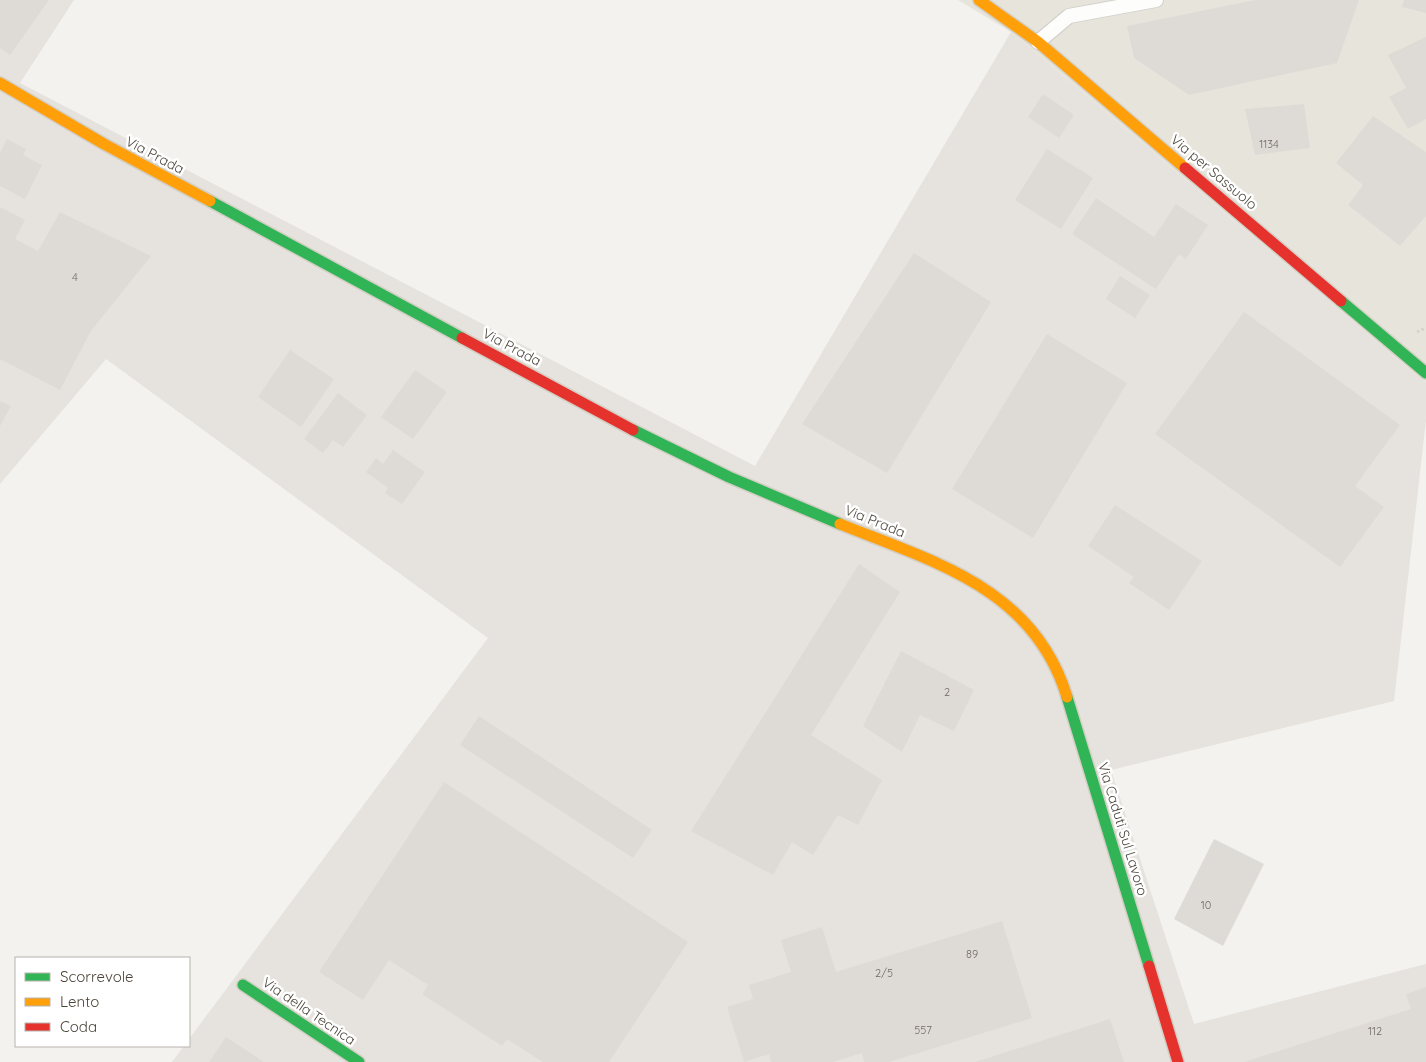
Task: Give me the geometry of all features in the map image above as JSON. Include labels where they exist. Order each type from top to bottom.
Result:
[{"type":"street","name":"Via per Sassuolo","points":[[978,0],[1038,42],[1426,373]]},
{"type":"street","name":"Via Prada","points":[[0,83],[104,144],[655,442],[718,474],[967,577],[1004,602],[1019,615]]},
{"type":"street","name":"Via Caduti Sul Lavoro","points":[[1019,615],[1037,637],[1063,683],[1178,1062]]},
{"type":"street","name":"Via della Tecnica","points":[[243,985],[359,1062]]},
{"type":"lane","points":[[1038,42],[1069,16],[1156,0]]},
{"type":"shaded area","points":[[0,0],[74,0],[20,83],[755,466],[1011,32],[1426,383],[1426,420],[1394,701],[1111,770],[1194,1024],[1426,964],[1426,1062],[172,1062],[183,1047],[190,1047],[190,1038],[488,638],[106,359],[0,484]]},
{"type":"shaded area","points":[[958,0],[1426,0],[1426,383],[1011,32]]},
{"type":"building","points":[[0,0],[49,0],[10,55],[0,48]]},
{"type":"building","points":[[1255,0],[1359,0],[1337,63],[1189,95],[1134,58],[1127,26]]},
{"type":"building","points":[[1404,0],[1426,0],[1426,13],[1402,7]]},
{"type":"building","points":[[1426,37],[1426,119],[1408,129],[1389,97],[1406,88],[1388,55]]},
{"type":"building","points":[[1043,94],[1074,115],[1059,138],[1028,117]]},
{"type":"building","points":[[1304,104],[1310,148],[1255,155],[1245,109]]},
{"type":"building","points":[[1373,116],[1426,152],[1426,216],[1400,246],[1348,205],[1363,185],[1336,163]]},
{"type":"building","points":[[7,139],[26,149],[23,155],[42,165],[25,199],[0,186],[0,153]]},
{"type":"building","points":[[1047,149],[1093,178],[1061,229],[1015,200]]},
{"type":"building","points":[[1096,198],[1154,237],[1176,204],[1208,225],[1186,259],[1179,254],[1156,289],[1072,234]]},
{"type":"building","points":[[0,207],[25,220],[15,239],[38,251],[60,212],[151,256],[91,331],[60,390],[0,359]]},
{"type":"building","points":[[914,253],[991,302],[887,473],[802,424]]},
{"type":"building","points":[[1120,276],[1150,295],[1135,318],[1106,299]]},
{"type":"building","points":[[1244,312],[1400,425],[1355,486],[1384,507],[1340,567],[1155,434]]},
{"type":"building","points":[[1047,334],[1127,383],[1033,538],[952,489]]},
{"type":"building","points":[[290,350],[334,379],[301,427],[258,397]]},
{"type":"building","points":[[415,370],[447,392],[413,439],[381,417]]},
{"type":"building","points":[[338,393],[367,415],[343,447],[333,440],[323,453],[304,439]]},
{"type":"building","points":[[0,401],[11,406],[0,426]]},
{"type":"building","points":[[393,450],[425,472],[402,504],[385,493],[388,488],[366,472],[376,458],[383,464]]},
{"type":"building","points":[[1115,505],[1202,561],[1169,610],[1129,583],[1134,577],[1088,546]]},
{"type":"building","points":[[859,564],[900,592],[811,735],[882,780],[858,825],[838,815],[813,855],[792,842],[773,875],[691,831]]},
{"type":"building","points":[[901,651],[974,690],[954,731],[920,715],[902,752],[863,726]]},
{"type":"building","points":[[479,716],[652,830],[633,858],[460,745]]},
{"type":"building","points":[[444,782],[688,942],[609,1062],[543,1062],[507,1039],[502,1046],[422,994],[428,985],[389,960],[363,1000],[319,972]]},
{"type":"building","points":[[1214,839],[1264,864],[1223,946],[1174,919]]},
{"type":"building","points":[[1002,921],[1032,1018],[889,1062],[864,1062],[862,1053],[833,1062],[771,1062],[769,1054],[744,1062],[727,1007],[753,999],[749,985],[791,972],[781,940],[822,927],[836,972]]},
{"type":"building","points":[[1426,987],[1426,1062],[1244,1062],[1411,1009],[1406,994]]},
{"type":"building","points":[[1110,1019],[1124,1062],[975,1062]]},
{"type":"building","points":[[226,1037],[264,1062],[209,1062]]},
{"type":"traffic: fast","points":[[210,201],[462,338]]},
{"type":"traffic: fast","points":[[1341,301],[1426,373]]},
{"type":"traffic: fast","points":[[633,430],[729,477],[840,524]]},
{"type":"traffic: fast","points":[[1067,697],[1149,966]]},
{"type":"traffic: fast","points":[[243,985],[359,1062]]},
{"type":"traffic: slow","points":[[979,0],[1038,42],[1185,168]]},
{"type":"traffic: slow","points":[[0,83],[104,144],[210,201]]},
{"type":"traffic: slow","points":[[840,524],[944,567],[976,584],[1005,604],[1031,629],[1052,660],[1067,697]]},
{"type":"traffic: jam","points":[[1185,168],[1341,301]]},
{"type":"traffic: jam","points":[[462,338],[633,430]]},
{"type":"traffic: jam","points":[[1149,966],[1178,1062]]}]
